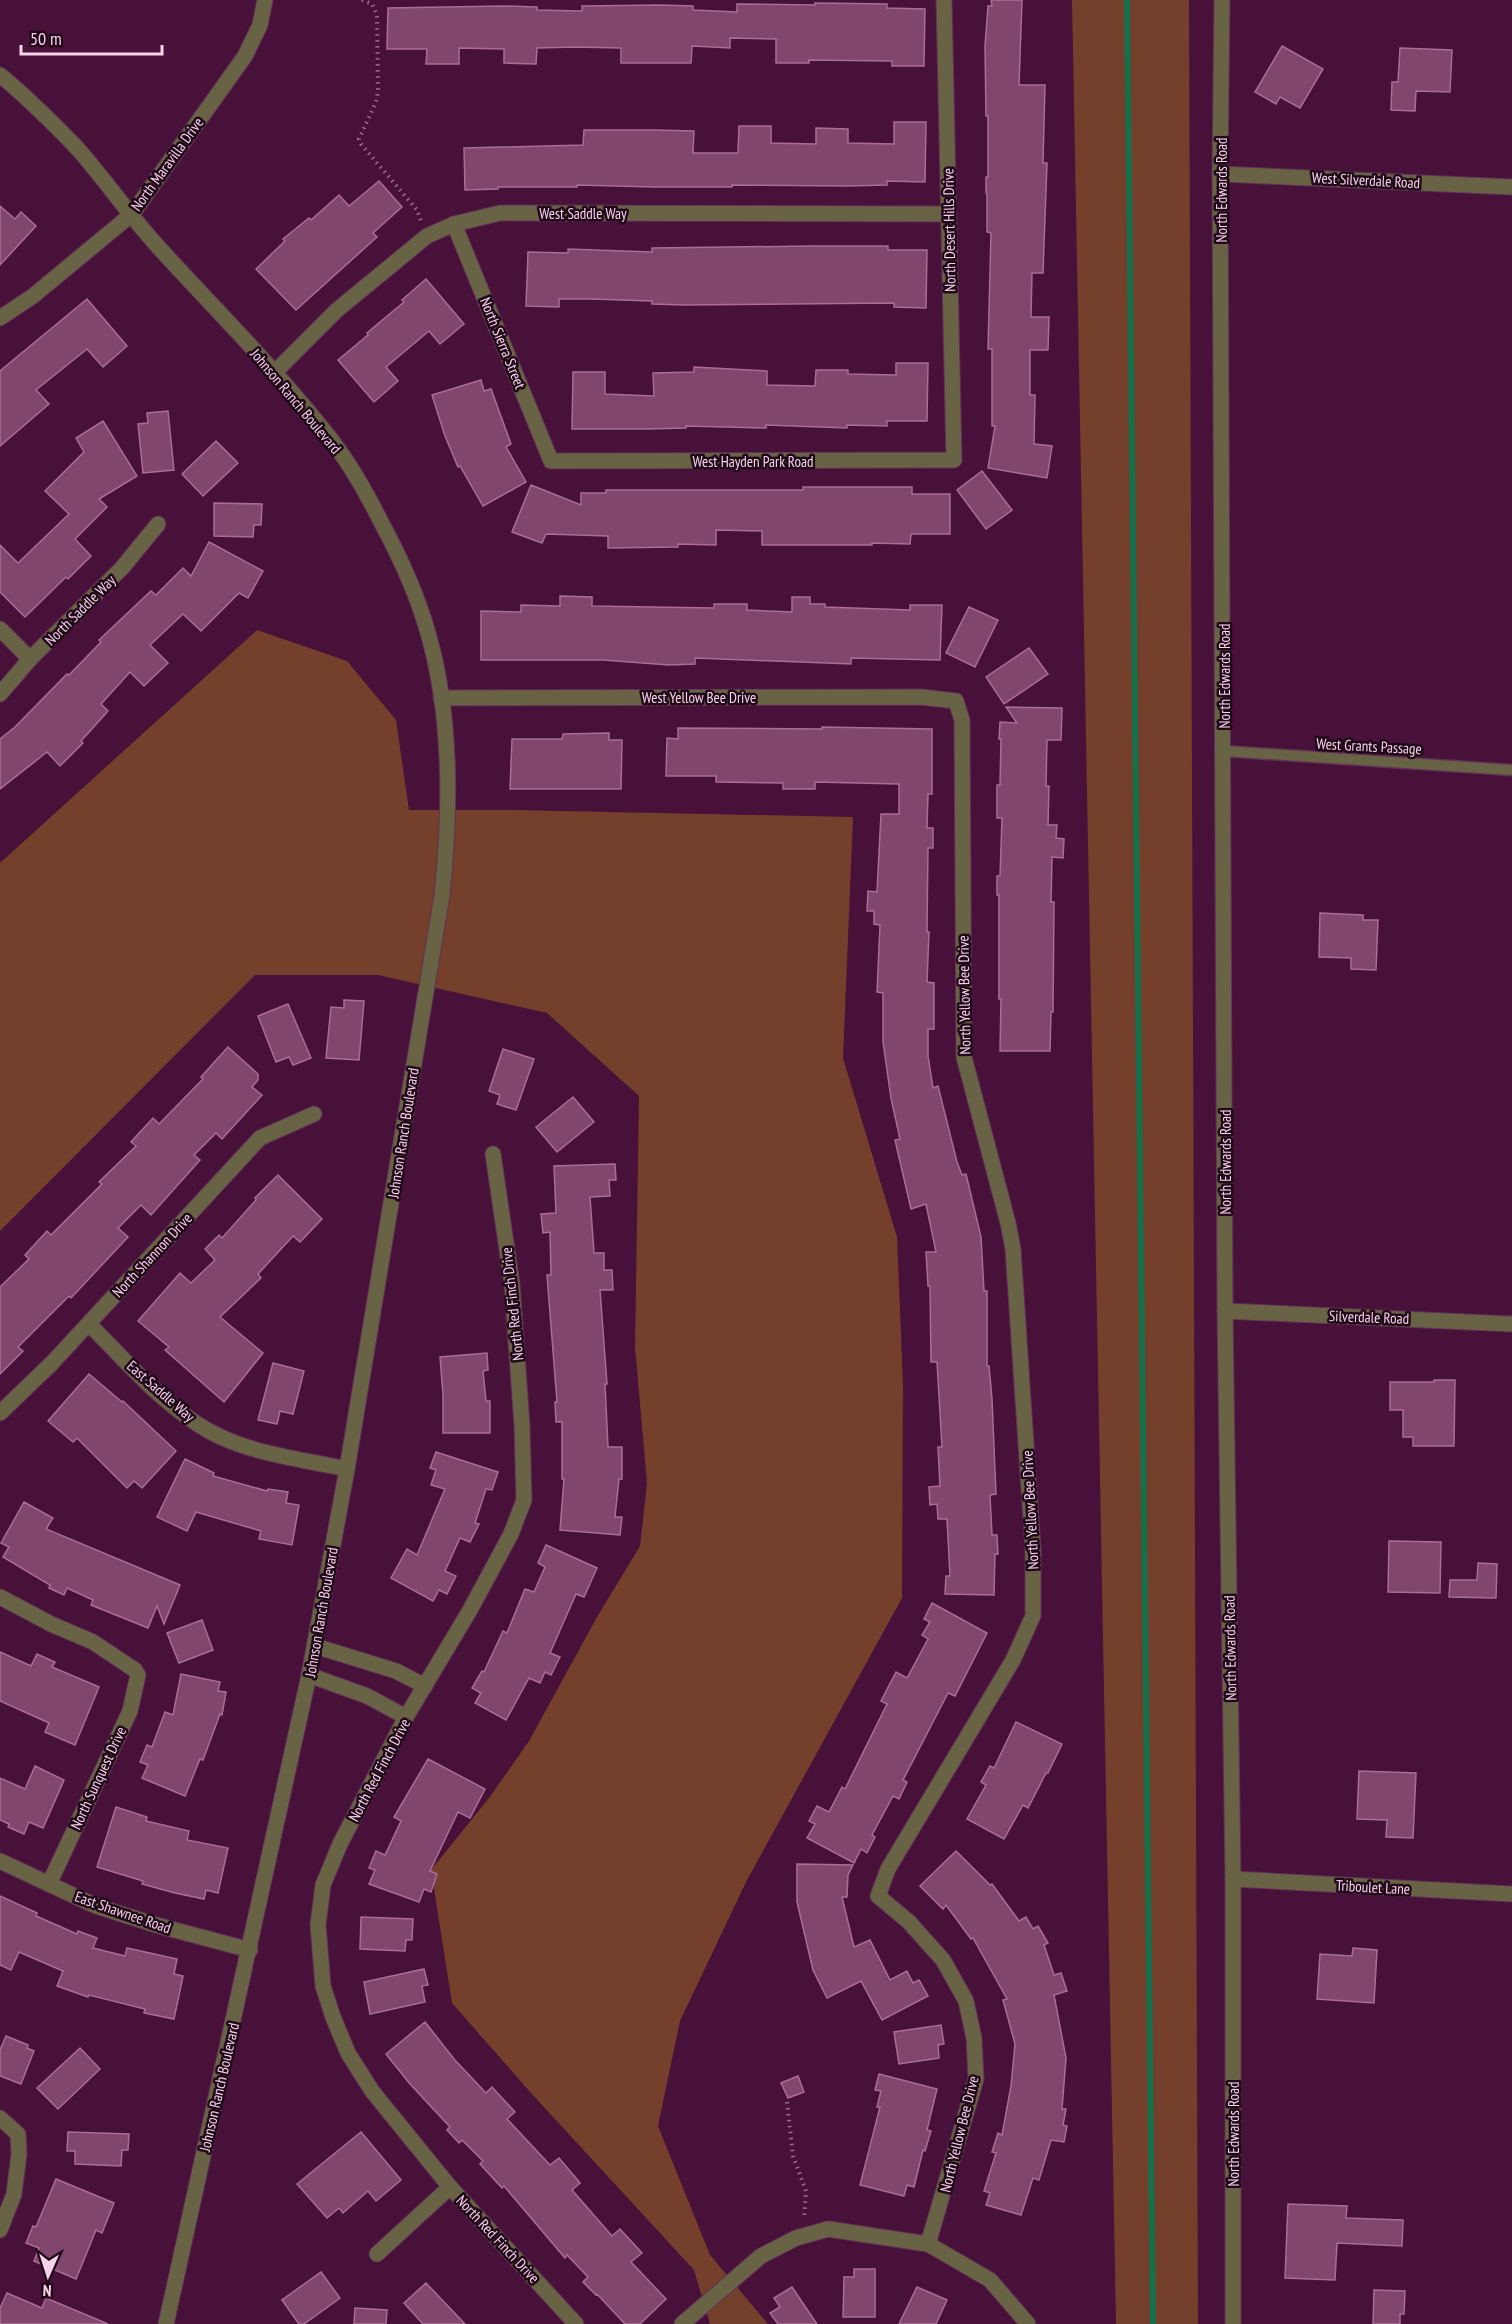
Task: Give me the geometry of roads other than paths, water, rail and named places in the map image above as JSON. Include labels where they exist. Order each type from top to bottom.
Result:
[{"type":"street","name":"North Maravilla Drive","points":[[0,318],[33,296],[132,214],[245,56],[260,25],[265,0]]},
{"type":"street","name":"North Desert Hills Drive","points":[[944,0],[954,460]]},
{"type":"street","name":"North Edwards Road","points":[[1222,0],[1220,174],[1225,1311],[1233,1879],[1233,2324]]},
{"type":"street","name":"Johnson Ranch Boulevard","points":[[0,75],[28,98],[78,150],[152,240],[274,373],[327,435],[368,497],[396,550],[428,632],[441,698],[449,808],[442,895],[347,1469],[309,1675],[166,2324]]},
{"type":"street","name":"West Silverdale Road","points":[[1220,174],[1512,187]]},
{"type":"street","name":"West Saddle Way","points":[[274,373],[337,310],[427,236],[454,224],[500,213],[949,214]]},
{"type":"street","name":"North Sierra Street","points":[[454,224],[551,461]]},
{"type":"street","name":"West Hayden Park Road","points":[[551,461],[954,460]]},
{"type":"street","name":"North Saddle Way","points":[[0,694],[30,659],[122,568],[158,524]]},
{"type":"street","points":[[0,629],[30,659]]},
{"type":"street","name":"West Yellow Bee Drive","points":[[441,698],[921,697],[956,701]]},
{"type":"street","name":"North Yellow Bee Drive","points":[[928,2244],[976,2079],[974,2038],[966,2001],[943,1960],[909,1922],[878,1896],[888,1869],[1013,1660],[1033,1616],[1034,1549],[1013,1249],[964,1057],[962,720],[956,701]]},
{"type":"street","name":"North Shannon Drive","points":[[0,1413],[89,1324],[260,1138],[314,1114]]},
{"type":"street","name":"North Red Finch Drive","points":[[493,1154],[512,1284],[522,1426],[524,1500],[506,1543],[406,1717],[340,1844],[323,1885],[318,1925],[323,1986],[333,2016],[354,2062],[372,2091],[450,2187],[576,2324]]},
{"type":"street","name":"Silverdale Road","points":[[1225,1311],[1512,1324]]},
{"type":"street","name":"East Saddle Way","points":[[89,1324],[174,1407],[209,1431],[255,1449],[347,1469]]},
{"type":"street","name":"North Sunquest Drive","points":[[0,1597],[51,1624],[93,1642],[135,1670],[138,1675],[130,1711],[49,1884]]},
{"type":"street","points":[[315,1646],[396,1671],[425,1686]]},
{"type":"street","points":[[309,1675],[367,1696],[406,1717]]},
{"type":"street","name":"East Shawnee Road","points":[[0,1861],[96,1906],[250,1950]]},
{"type":"street","name":"Triboulet Lane","points":[[1233,1879],[1512,1894]]},
{"type":"street","points":[[0,2118],[18,2134],[19,2154],[15,2194],[0,2230]]},
{"type":"street","points":[[377,2254],[450,2187]]},
{"type":"street","points":[[682,2324],[761,2256],[796,2238],[828,2229],[928,2244],[990,2280],[1028,2324]]},
{"type":"lane","name":"West Grants Passage","points":[[1224,751],[1512,770]]},
{"type":"waterway","points":[[1127,0],[1153,2324]]}]
